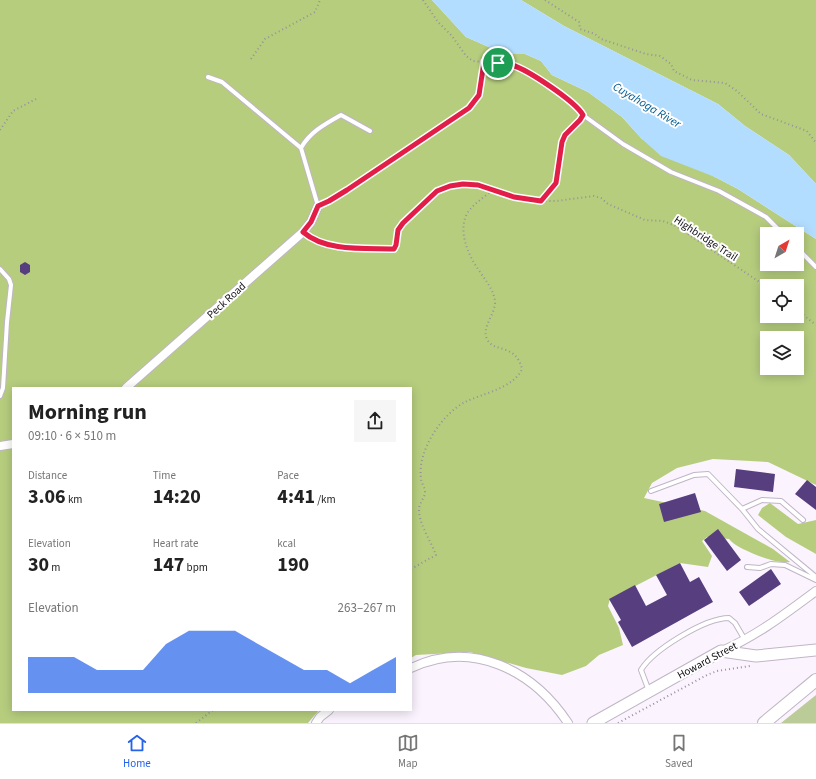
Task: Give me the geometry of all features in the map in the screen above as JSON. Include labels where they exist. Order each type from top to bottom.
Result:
[{"type":"main road","points":[[721,651],[756,656],[816,650]]},
{"type":"main road","name":"Howard Street","points":[[593,723],[721,651]]},
{"type":"main road","points":[[764,723],[816,680]]},
{"type":"street","name":"Peck Road","points":[[127,387],[303,232],[311,222],[318,206]]},
{"type":"street","points":[[0,446],[12,444]]},
{"type":"street","name":"Howard Street","points":[[721,651],[745,641],[785,614],[816,590]]},
{"type":"street","points":[[412,668],[435,659],[459,657],[478,658],[502,665],[522,676],[546,695],[568,723]]},
{"type":"street","points":[[316,723],[320,717],[328,711]]},
{"type":"lane","points":[[208,77],[222,82],[301,148],[318,206]]},
{"type":"lane","points":[[301,148],[306,139],[313,132],[341,115],[370,130]]},
{"type":"lane","points":[[583,115],[623,144],[671,172],[719,191],[766,217],[776,227]]},
{"type":"lane","points":[[804,255],[816,267]]},
{"type":"lane","points":[[0,269],[10,279],[11,285],[3,388],[0,396]]},
{"type":"lane","points":[[651,491],[702,473],[708,474],[742,509],[758,529],[816,577]]},
{"type":"lane","points":[[742,509],[762,500],[781,501],[803,520]]},
{"type":"lane","points":[[747,567],[760,568],[771,564],[785,565],[816,580]]},
{"type":"lane","points":[[650,691],[641,670],[644,664],[651,656],[685,634],[721,618],[729,618],[736,623],[745,641]]},
{"type":"path","points":[[252,59],[265,39],[315,12],[320,0]]},
{"type":"path","points":[[423,0],[438,22],[452,36],[466,56],[473,61],[512,65],[534,76],[568,100],[580,110],[583,115],[565,135],[562,142],[556,183],[541,201]]},
{"type":"path","points":[[545,0],[579,22],[580,29],[595,34],[601,39],[646,54],[660,56],[671,64],[674,71],[692,80],[725,83],[737,91],[761,114],[807,131],[816,143]]},
{"type":"path","points":[[318,206],[347,190],[469,108],[479,95],[484,62]]},
{"type":"path","points":[[0,130],[14,110],[38,98]]},
{"type":"path","points":[[303,232],[311,238],[329,245],[394,249],[398,230],[403,223],[437,191],[450,186],[463,184],[478,185],[493,189]]},
{"type":"path","points":[[412,568],[436,555],[428,538],[419,509],[425,494],[421,478],[422,462],[433,432],[464,402],[489,393],[505,384],[517,376],[522,369],[520,362],[512,352],[493,345],[487,341],[486,334],[495,303],[493,292],[468,252],[465,238],[464,224],[467,214],[476,203],[493,189]]},
{"type":"path","name":"Highbridge Trail","points":[[493,189],[514,197],[541,201],[556,201],[594,196],[601,198],[608,204],[644,220],[664,221],[676,226],[760,282]]},
{"type":"path","points":[[804,316],[816,325]]},
{"type":"path","points":[[618,723],[712,673],[754,665]]},
{"type":"path","points":[[196,723],[212,711]]},
{"type":"green space","points":[[0,0],[432,0],[466,37],[491,48],[514,54],[525,54],[541,61],[552,75],[588,92],[622,117],[642,139],[738,189],[797,227],[760,227],[760,271],[804,271],[804,231],[816,239],[816,485],[768,462],[713,459],[677,468],[652,483],[644,498],[705,511],[773,549],[790,562],[767,559],[740,547],[729,539],[707,537],[702,541],[712,556],[708,567],[680,563],[610,599],[608,606],[619,628],[623,645],[599,655],[586,666],[562,675],[526,668],[470,652],[416,655],[412,657],[412,387],[12,387],[12,711],[318,711],[308,723],[0,723]]},
{"type":"green space","points":[[521,0],[816,0],[816,184],[789,155],[745,126],[718,104],[564,26]]},
{"type":"green space","points":[[770,503],[798,524],[816,520],[816,554],[786,537],[758,515],[762,508]]},
{"type":"green space","points":[[816,695],[816,723],[781,723]]},
{"type":"water","name":"Cuyahoga River","points":[[432,0],[521,0],[564,26],[718,104],[745,126],[789,155],[816,184],[816,239],[804,231],[804,227],[797,227],[738,189],[715,177],[661,156],[642,139],[622,117],[588,92],[552,75],[541,61],[525,54],[514,54],[491,48],[466,37]]},
{"type":"building","points":[[25,262],[30,265],[30,272],[25,275],[20,272],[20,265]]},
{"type":"building","points":[[736,469],[775,474],[773,492],[734,487]]},
{"type":"building","points":[[807,480],[816,487],[816,510],[795,494]]},
{"type":"building","points":[[695,493],[701,512],[664,522],[659,504]]},
{"type":"building","points":[[718,529],[741,560],[727,571],[704,540]]},
{"type":"building","points":[[680,563],[690,582],[699,577],[713,602],[632,647],[618,622],[621,620],[609,599],[635,585],[646,606],[667,595],[656,575]]},
{"type":"building","points":[[771,569],[781,584],[749,606],[739,592]]},
{"type":"route","points":[[484,62],[498,63],[512,65],[534,76],[580,110],[583,115],[565,135],[562,142],[556,183],[541,201],[514,197],[506,193],[478,185],[463,184],[450,186],[437,191],[403,223],[398,230],[394,249],[329,245],[311,238],[303,232],[311,222],[318,206],[347,190],[469,108],[479,95],[484,62]]}]
